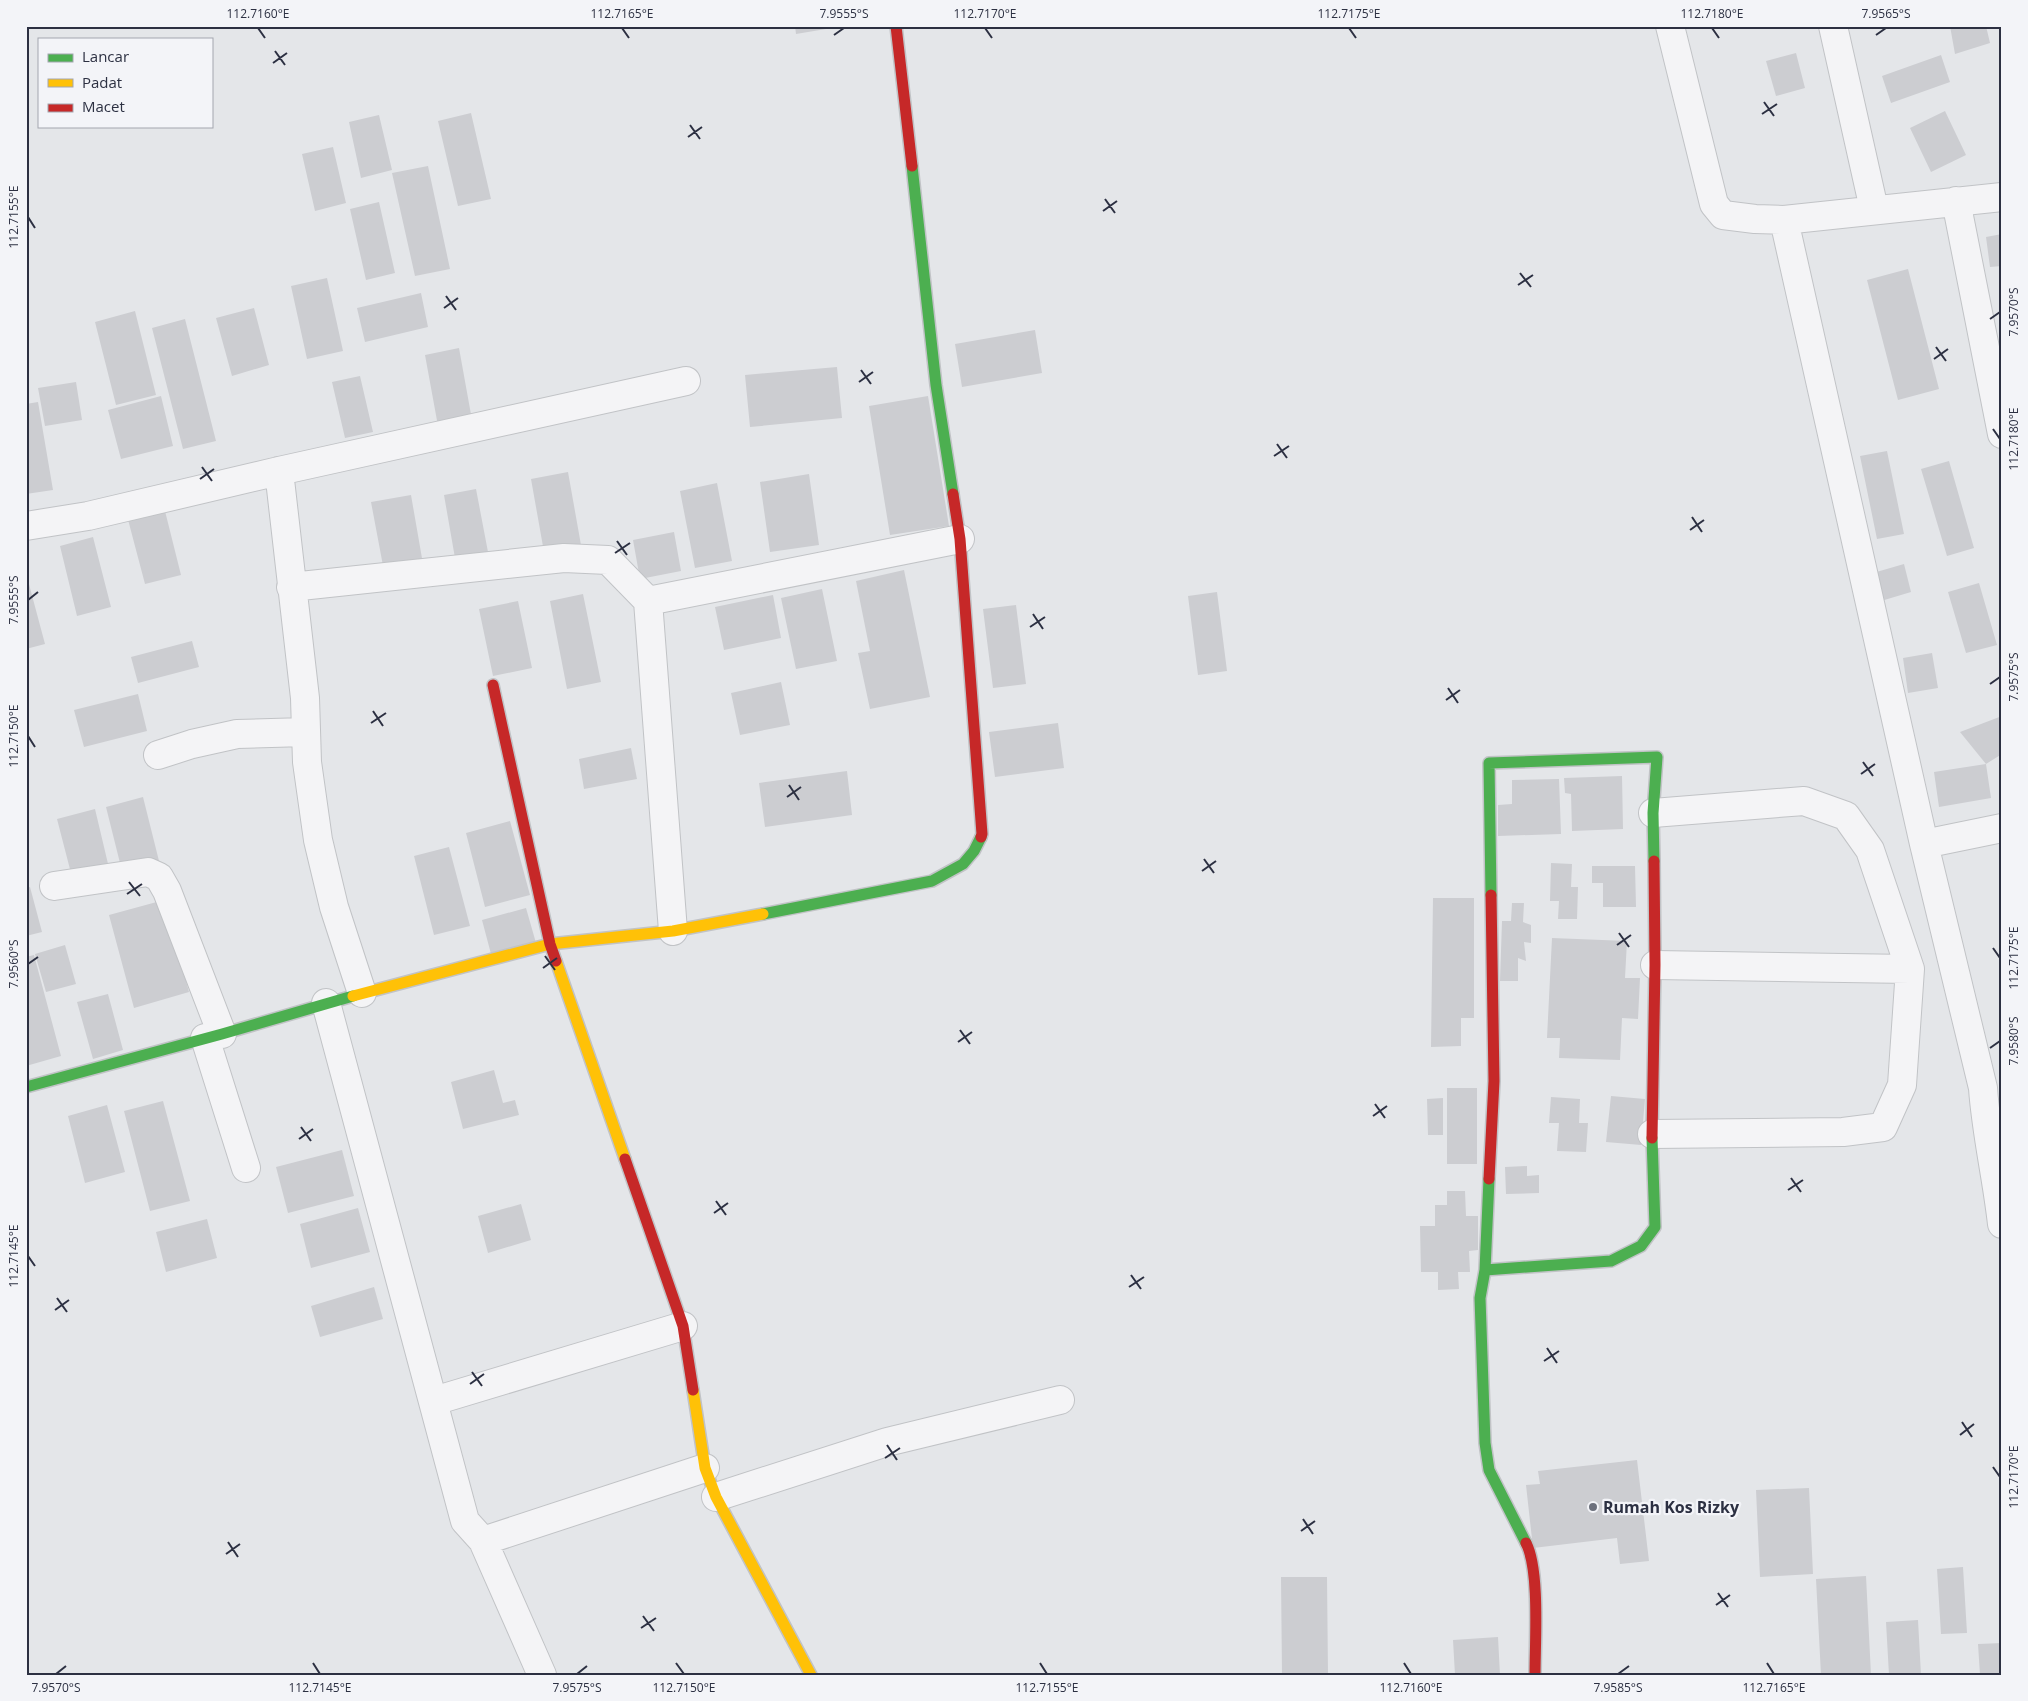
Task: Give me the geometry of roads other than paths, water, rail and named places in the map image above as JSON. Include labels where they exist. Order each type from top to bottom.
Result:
[{"type":"street","points":[[26,1087],[214,1036],[362,993],[550,944],[673,931],[932,881],[951,873],[967,861],[978,846],[982,834],[960,539],[936,385],[896,26]]},
{"type":"street","points":[[1670,26],[1714,204],[1723,215],[1784,220],[2002,197]]},
{"type":"street","points":[[1833,26],[1874,209]]},
{"type":"street","points":[[1956,202],[2002,434]]},
{"type":"street","points":[[1784,220],[1924,844],[1983,1088],[1985,1114],[1999,1194],[2002,1224]]},
{"type":"street","points":[[26,526],[88,516],[279,471],[686,381]]},
{"type":"street","points":[[279,471],[305,698],[306,762],[318,840],[334,907],[362,993]]},
{"type":"street","points":[[648,601],[960,539]]},
{"type":"street","points":[[291,587],[564,558],[608,560],[648,601],[673,931]]},
{"type":"street","points":[[493,685],[550,944],[683,1326],[705,1468],[716,1497],[811,1675]]},
{"type":"street","points":[[158,756],[192,744],[237,734],[306,732]]},
{"type":"street","points":[[1485,1270],[1610,1261],[1641,1246],[1655,1227],[1652,1134],[1655,965],[1653,813],[1657,757],[1489,763],[1494,1080],[1485,1270],[1480,1298],[1485,1443],[1489,1470],[1530,1550],[1534,1570],[1535,1675]]},
{"type":"street","points":[[1652,1134],[1843,1132],[1883,1127],[1902,1085],[1910,969],[1870,850],[1846,816],[1804,801],[1653,813]]},
{"type":"street","points":[[1924,844],[2002,828]]},
{"type":"street","points":[[54,886],[148,872],[159,877],[167,891],[214,1036],[246,1168]]},
{"type":"street","points":[[1655,965],[1910,969]]},
{"type":"street","points":[[326,1003],[465,1521],[483,1541],[542,1675]]},
{"type":"street","points":[[434,1402],[683,1326]]},
{"type":"street","points":[[716,1497],[886,1442],[1060,1400]]},
{"type":"street","points":[[483,1541],[705,1468]]},
{"type":"place","name":"Rumah Kos Rizky","points":[[1593,1507]]}]
